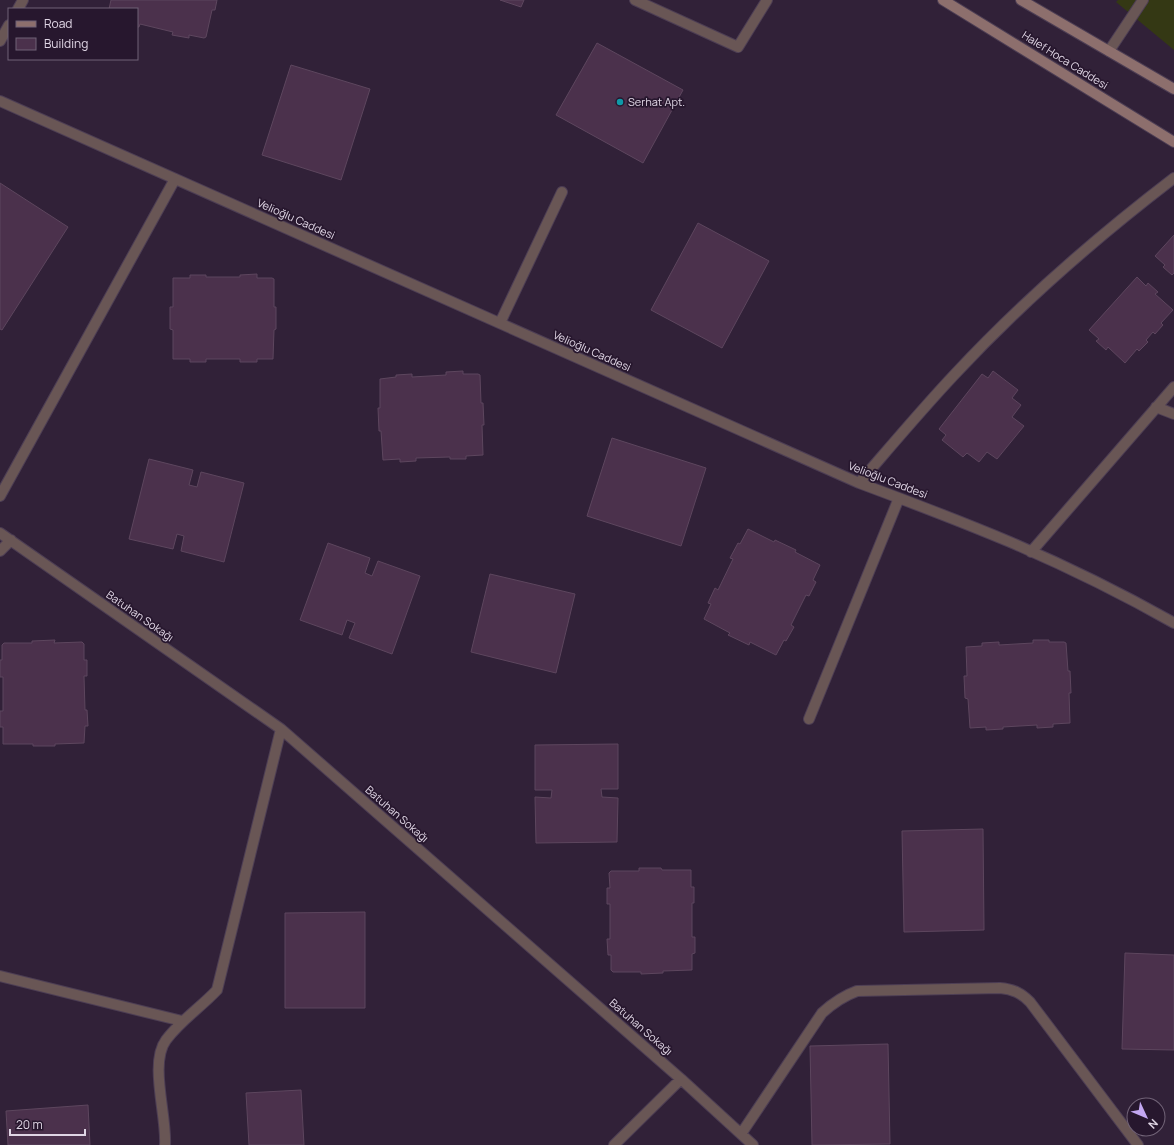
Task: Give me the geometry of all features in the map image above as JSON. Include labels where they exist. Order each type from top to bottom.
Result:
[{"type":"main road","name":"Halef Hoca Caddesi","points":[[943,0],[1174,142]]},
{"type":"main road","points":[[1021,0],[1174,89]]},
{"type":"street","points":[[635,0],[738,48],[767,0]]},
{"type":"street","points":[[1109,51],[1143,0]]},
{"type":"street","points":[[0,41],[8,27]]},
{"type":"street","name":"Velioğlu Caddesi","points":[[0,101],[859,483],[941,514],[1031,552],[1080,574],[1174,623]]},
{"type":"street","points":[[859,483],[921,411],[1007,321],[1076,258],[1135,208],[1174,178]]},
{"type":"street","points":[[0,496],[175,179]]},
{"type":"street","points":[[500,323],[562,192]]},
{"type":"street","points":[[1031,552],[1174,387]]},
{"type":"street","points":[[1156,407],[1174,414]]},
{"type":"street","points":[[809,719],[899,498]]},
{"type":"street","name":"Batuhan Sokağı","points":[[0,532],[281,729],[681,1079],[753,1145]]},
{"type":"street","points":[[0,551],[11,540]]},
{"type":"street","points":[[167,1143],[158,1061],[165,1041],[182,1021],[205,1003],[216,990],[281,729]]},
{"type":"street","points":[[0,976],[182,1021]]},
{"type":"street","points":[[741,1134],[822,1014],[832,1004],[844,996],[857,991],[1009,988],[1017,991],[1030,1002],[1138,1145]]},
{"type":"street","points":[[614,1145],[681,1079]]},
{"type":"green space","points":[[1118,0],[1174,0],[1174,50],[1116,2]]},
{"type":"building","points":[[111,0],[217,0],[215,10],[212,10],[206,37],[204,38],[189,35],[189,38],[172,35],[173,32],[140,24],[138,27],[138,8],[109,8]]},
{"type":"building","points":[[500,0],[524,0],[521,7]]},
{"type":"building","name":"Serhat Apt.","points":[[597,43],[683,90],[643,163],[556,115]]},
{"type":"building","points":[[291,65],[370,89],[341,180],[262,155]]},
{"type":"building","points":[[0,183],[68,227],[2,330],[0,329]]},
{"type":"building","points":[[698,223],[769,261],[722,348],[651,310]]},
{"type":"building","points":[[1174,235],[1174,273],[1172,275],[1163,267],[1165,265],[1155,256]]},
{"type":"building","points":[[257,274],[257,278],[274,279],[276,329],[274,330],[273,359],[257,359],[257,362],[240,362],[240,359],[206,359],[206,362],[190,362],[190,359],[173,359],[173,330],[170,329],[170,307],[173,307],[173,278],[190,278],[190,275],[206,275],[206,277],[240,277],[240,275]]},
{"type":"building","points":[[1137,277],[1146,286],[1148,283],[1158,292],[1155,294],[1173,310],[1161,323],[1163,325],[1155,334],[1153,332],[1146,340],[1148,342],[1139,351],[1137,349],[1125,363],[1108,347],[1106,350],[1096,341],[1099,339],[1089,330]]},
{"type":"building","points":[[463,371],[463,374],[480,375],[481,403],[483,403],[484,425],[482,425],[483,455],[466,456],[466,459],[450,459],[450,457],[416,458],[416,461],[400,462],[400,459],[383,460],[381,431],[379,431],[378,408],[380,408],[380,379],[396,377],[396,375],[412,374],[412,377],[446,375],[446,372]]},
{"type":"building","points":[[993,371],[1018,390],[1012,398],[1021,405],[1012,417],[1024,426],[997,459],[987,452],[979,462],[967,453],[963,457],[942,440],[946,435],[939,429],[982,374],[988,378]]},
{"type":"building","points":[[612,438],[706,468],[681,546],[587,516]]},
{"type":"building","points":[[149,459],[193,470],[189,485],[197,487],[201,472],[244,483],[224,562],[181,551],[184,536],[177,534],[173,549],[129,539]]},
{"type":"building","points":[[748,529],[774,542],[775,540],[796,550],[795,552],[820,565],[813,580],[816,582],[809,596],[806,595],[791,625],[794,627],[786,641],[784,640],[776,655],[750,642],[749,645],[728,635],[730,633],[704,619],[711,604],[708,603],[715,588],[718,590],[733,559],[730,558]]},
{"type":"building","points":[[328,543],[370,558],[365,573],[372,576],[378,561],[420,576],[392,654],[349,638],[355,623],[347,620],[342,635],[300,620]]},
{"type":"building","points":[[490,574],[575,594],[556,673],[471,652]]},
{"type":"building","points":[[55,640],[54,643],[82,642],[84,644],[84,660],[87,660],[87,676],[84,676],[85,710],[87,710],[88,726],[85,726],[84,743],[55,744],[55,746],[3,744],[3,727],[0,727],[0,711],[3,711],[3,677],[0,677],[2,645],[4,643],[32,643],[32,641]]},
{"type":"building","points":[[1033,640],[1049,640],[1049,642],[1066,643],[1068,671],[1070,671],[1070,723],[1053,724],[1053,727],[1037,728],[1037,725],[1003,727],[1003,729],[986,730],[986,727],[970,728],[968,699],[965,698],[964,676],[967,676],[966,647],[982,646],[982,643],[999,642],[999,645],[1033,643]]},
{"type":"building","points":[[618,744],[618,789],[601,789],[602,797],[618,798],[617,842],[536,843],[535,797],[551,798],[552,790],[535,790],[535,745]]},
{"type":"building","points":[[983,829],[984,930],[904,932],[902,831]]},
{"type":"building","points":[[639,868],[691,870],[691,887],[694,887],[694,903],[692,903],[692,937],[695,937],[695,953],[692,954],[692,970],[663,971],[663,973],[641,974],[641,972],[613,972],[611,970],[611,955],[608,955],[607,939],[610,939],[610,904],[607,904],[607,888],[610,888],[609,873],[611,871],[639,871]]},
{"type":"building","points":[[365,912],[365,1008],[285,1008],[285,913]]},
{"type":"building","points":[[1125,953],[1174,955],[1174,1050],[1122,1049]]},
{"type":"building","points":[[888,1044],[890,1144],[812,1145],[810,1046]]},
{"type":"building","points":[[301,1090],[304,1145],[249,1145],[246,1093]]},
{"type":"building","points":[[88,1105],[90,1145],[8,1145],[6,1111]]},
{"type":"place","name":"Serhat Apt.","points":[[620,102]]}]
